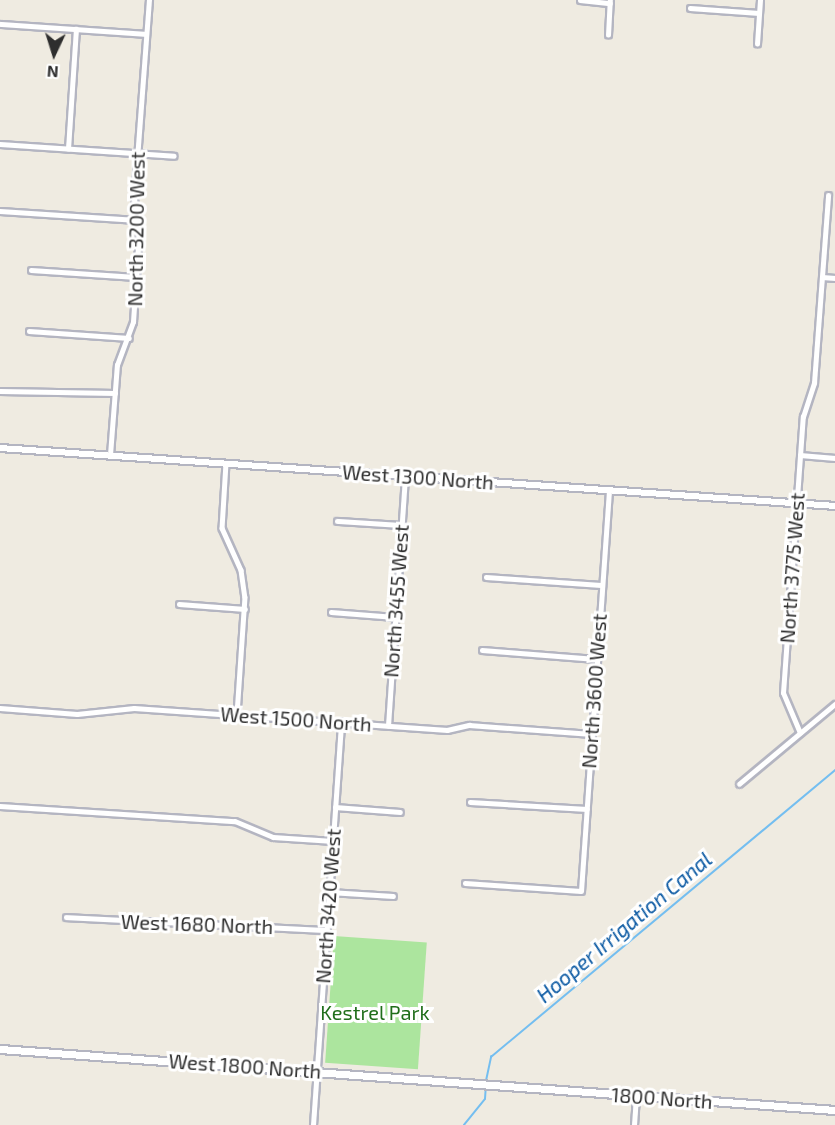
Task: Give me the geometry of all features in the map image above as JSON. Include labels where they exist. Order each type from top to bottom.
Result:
[{"type":"main road","name":"West 1800 North","points":[[0,1049],[486,1085]]},
{"type":"main road","name":"1800 North","points":[[486,1085],[835,1110]]},
{"type":"street","name":"North 3200 West","points":[[110,455],[117,365],[129,338],[136,278],[137,154],[149,0]]},
{"type":"street","points":[[580,0],[610,1],[608,35]]},
{"type":"street","points":[[757,44],[760,0]]},
{"type":"street","points":[[690,8],[759,13]]},
{"type":"street","points":[[0,24],[145,34]]},
{"type":"street","points":[[68,149],[76,29]]},
{"type":"street","points":[[0,144],[174,156]]},
{"type":"street","name":"North 3775 West","points":[[800,733],[783,693],[800,455],[809,400],[828,196]]},
{"type":"street","points":[[0,211],[137,220]]},
{"type":"street","points":[[31,270],[136,278]]},
{"type":"street","points":[[822,277],[835,278]]},
{"type":"street","points":[[29,331],[129,338]]},
{"type":"street","points":[[0,391],[115,393]]},
{"type":"street","name":"West 1300 North","points":[[0,448],[835,506]]},
{"type":"street","points":[[800,455],[835,458]]},
{"type":"street","points":[[226,464],[222,528],[241,570],[244,609],[237,715]]},
{"type":"street","name":"North 3455 West","points":[[388,726],[405,476]]},
{"type":"street","name":"North 3600 West","points":[[465,883],[580,891],[609,490]]},
{"type":"street","points":[[337,521],[402,525]]},
{"type":"street","points":[[486,577],[601,585]]},
{"type":"street","points":[[179,604],[244,609]]},
{"type":"street","points":[[331,612],[395,617]]},
{"type":"street","points":[[482,650],[596,659]]},
{"type":"street","points":[[739,784],[835,704]]},
{"type":"street","name":"West 1500 North","points":[[0,708],[77,714],[134,708],[388,726],[591,734]]},
{"type":"street","name":"North 3420 West","points":[[313,1125],[341,722]]},
{"type":"street","points":[[470,802],[587,809]]},
{"type":"street","points":[[0,806],[236,821],[273,837],[333,841]]},
{"type":"street","points":[[335,807],[400,812]]},
{"type":"street","points":[[329,892],[393,896]]},
{"type":"street","name":"West 1680 North","points":[[66,917],[327,930]]},
{"type":"street","points":[[634,1125],[636,1096]]},
{"type":"green space","name":"Kestrel Park","points":[[334,936],[427,942],[418,1069],[325,1063]]},
{"type":"waterway","name":"Hooper Irrigation Canal","points":[[486,1081],[491,1057],[835,770]]},
{"type":"waterway","name":"Hooper Irrigation Canal","points":[[464,1125],[485,1099],[486,1086]]}]
